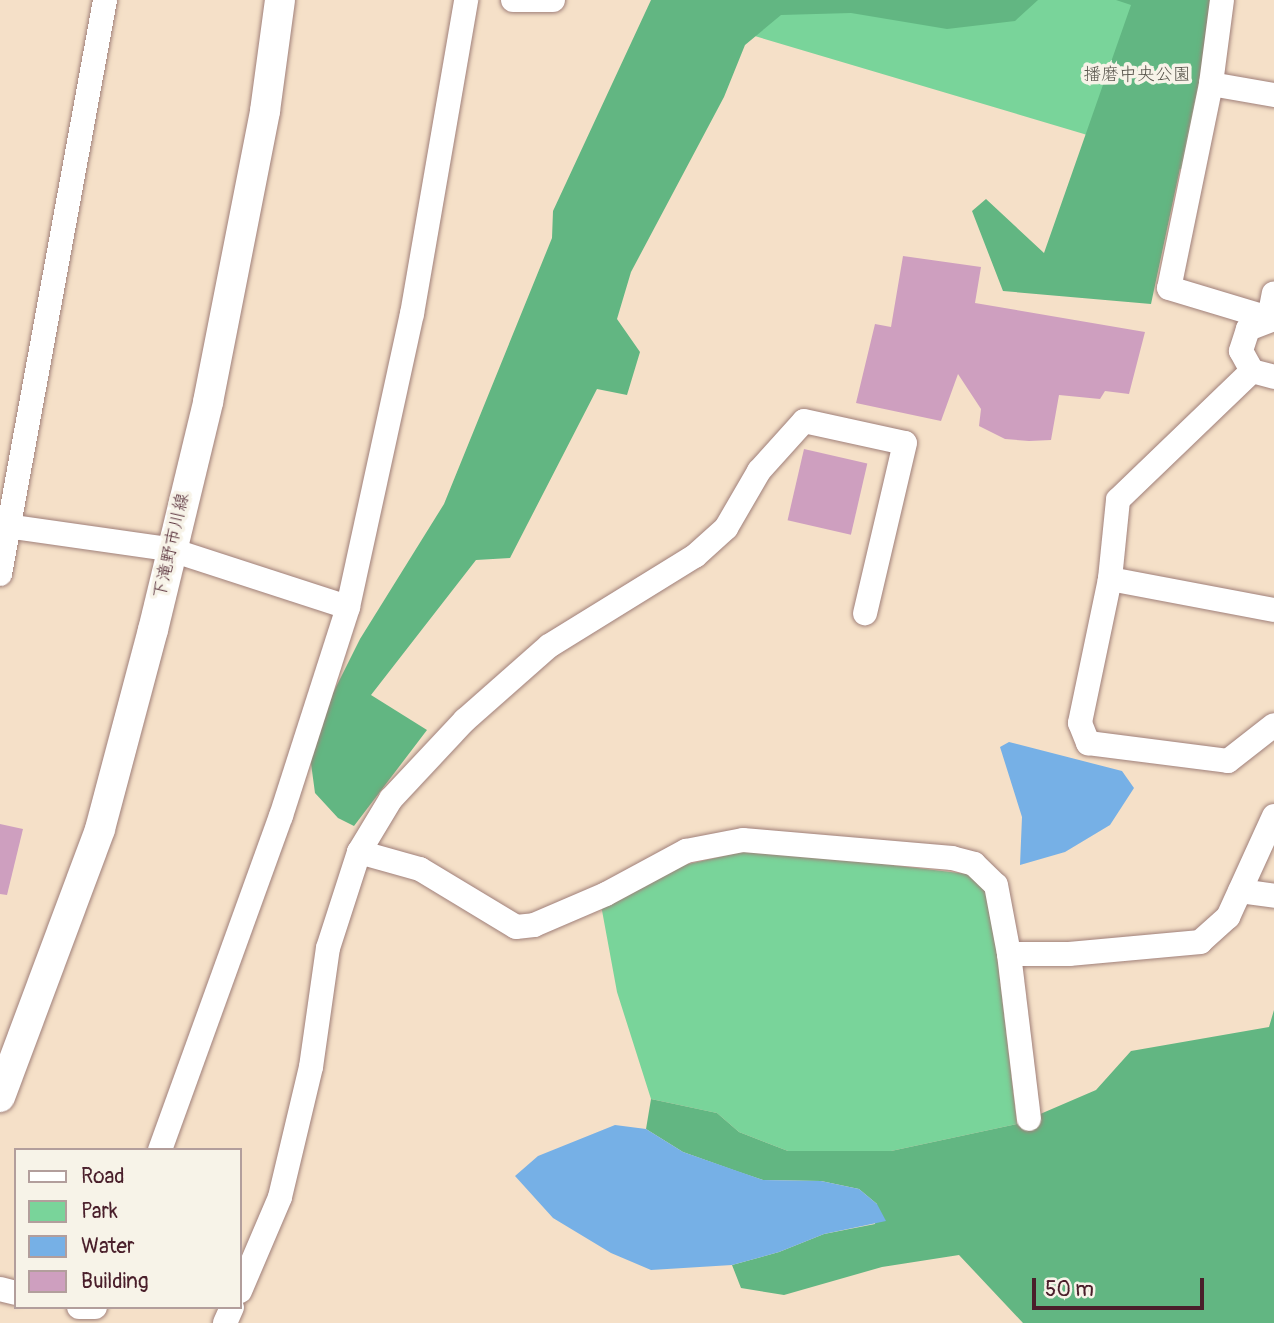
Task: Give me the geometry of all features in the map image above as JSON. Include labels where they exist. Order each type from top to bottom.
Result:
[{"type":"main road","name":"下滝野市川線","points":[[0,1097],[3,1064],[100,828],[208,402],[265,111],[280,0]]},
{"type":"street","points":[[0,574],[4,526],[106,0]]},
{"type":"street","points":[[161,1148],[281,816],[348,607],[412,314],[466,0]]},
{"type":"street","points":[[513,0],[554,0]]},
{"type":"street","points":[[1222,0],[1211,84],[1169,288],[1271,319]]},
{"type":"street","points":[[1211,84],[1274,95]]},
{"type":"street","points":[[1271,319],[1274,293]]},
{"type":"street","points":[[1271,319],[1248,329],[1242,339],[1244,362],[1263,374],[1118,500],[1110,579],[1080,723],[1088,743],[1228,761],[1274,725]]},
{"type":"street","points":[[242,1286],[280,1197],[312,1067],[328,948],[359,852],[391,799],[502,687],[549,646],[695,556],[726,528],[759,471],[804,421],[905,443],[865,613]]},
{"type":"street","points":[[4,526],[169,549],[348,607]]},
{"type":"street","points":[[1110,579],[1274,610]]},
{"type":"street","points":[[1009,954],[1069,954],[1200,942],[1228,917],[1274,816]]},
{"type":"street","points":[[359,852],[420,869],[516,927],[534,925],[606,894],[686,851],[743,840],[952,858],[974,864],[996,885],[1009,954],[1029,1119]]},
{"type":"street","points":[[1240,891],[1274,895]]},
{"type":"green space","points":[[651,0],[1038,0],[1015,21],[947,29],[851,13],[781,15],[745,45],[724,97],[631,272],[617,319],[640,352],[627,395],[597,389],[510,558],[476,560],[371,695],[427,730],[354,826],[338,818],[315,793],[310,756],[319,721],[360,639],[444,504],[552,238],[553,211]]},
{"type":"green space","name":"播磨中央公園","points":[[672,0],[1222,0],[1191,173],[1084,134],[711,23]]},
{"type":"green space","points":[[1116,0],[1216,0],[1151,304],[1003,291],[972,211],[986,199],[1044,253],[1131,5]]},
{"type":"green space","points":[[755,849],[976,875],[989,886],[1017,1124],[891,1151],[788,1151],[739,1132],[717,1113],[651,1099],[617,992],[601,905],[675,867]]},
{"type":"green space","points":[[1274,1010],[1274,1323],[1023,1323],[959,1255],[882,1267],[784,1295],[741,1288],[732,1265],[779,1252],[824,1234],[875,1224],[877,1204],[859,1189],[821,1181],[763,1180],[683,1152],[646,1129],[651,1099],[717,1113],[739,1132],[788,1151],[891,1151],[1017,1124],[1096,1090],[1131,1051],[1269,1027]]},
{"type":"water","points":[[1009,742],[1122,771],[1134,788],[1110,825],[1065,852],[1020,865],[1022,817],[1000,747]]},
{"type":"water","points":[[615,1125],[646,1129],[683,1152],[763,1180],[821,1181],[859,1189],[877,1204],[886,1221],[824,1234],[779,1252],[732,1265],[651,1270],[611,1253],[553,1218],[515,1176],[538,1156]]},
{"type":"building","points":[[903,256],[981,267],[975,303],[1145,332],[1129,394],[1105,391],[1100,399],[1059,395],[1051,440],[1029,441],[1005,439],[979,426],[981,409],[958,374],[941,421],[856,403],[875,324],[891,327]]},
{"type":"building","points":[[804,449],[867,464],[851,535],[788,520]]},
{"type":"building","points":[[0,824],[23,829],[7,895],[0,894]]}]
